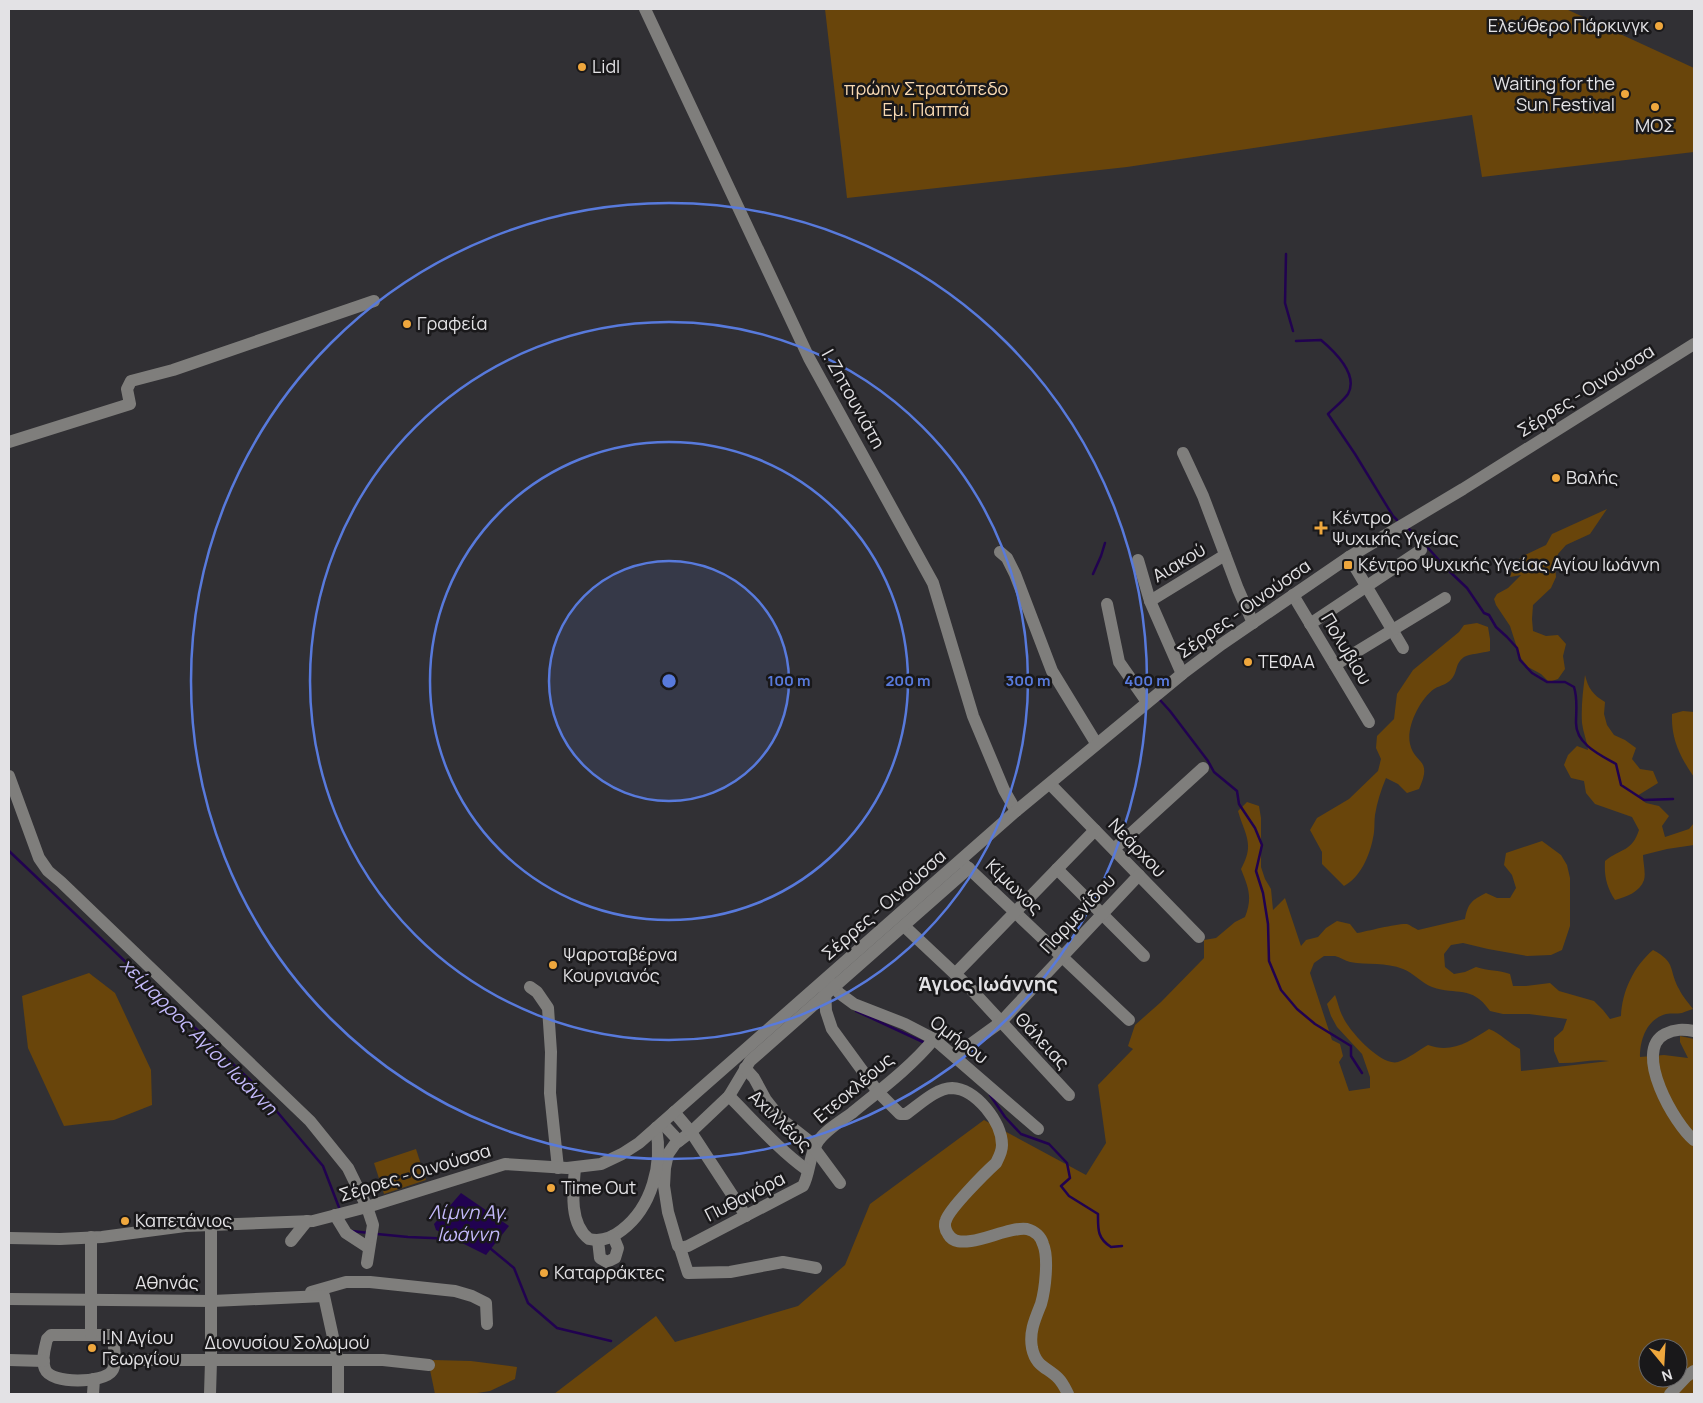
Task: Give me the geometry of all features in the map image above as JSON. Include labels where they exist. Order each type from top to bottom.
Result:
[{"type":"street","name":"Ι. Ζητουνιάτη","points":[[645,9],[809,358],[933,583],[975,721],[1002,785],[1016,811]]},
{"type":"street","points":[[9,442],[130,404],[127,389],[131,382],[173,370],[374,301]]},
{"type":"street","name":"Σέρρες - Οινούσσα","points":[[9,1238],[60,1239],[185,1226],[312,1221],[367,1207],[505,1164],[575,1168],[601,1164],[616,1158],[632,1148],[659,1126],[830,982],[965,865],[1016,811],[1182,674],[1349,557],[1463,489],[1694,344]]},
{"type":"street","points":[[1183,453],[1203,496],[1238,589],[1253,623]]},
{"type":"street","points":[[1310,624],[1421,550]]},
{"type":"street","points":[[1000,552],[1007,558],[1015,574],[1052,671],[1096,744]]},
{"type":"street","name":"Αιακού","points":[[1150,601],[1225,555]]},
{"type":"street","points":[[1349,557],[1403,648]]},
{"type":"street","points":[[1138,560],[1150,601],[1182,674]]},
{"type":"street","name":"Πολυβίου","points":[[1293,595],[1369,722]]},
{"type":"street","points":[[1335,665],[1445,598]]},
{"type":"street","points":[[1106,604],[1119,662],[1147,702]]},
{"type":"street","points":[[1114,849],[1203,768]]},
{"type":"street","points":[[9,776],[39,858],[48,871],[310,1121],[348,1168],[367,1207],[372,1225],[367,1264]]},
{"type":"street","name":"Νεάρχου","points":[[1050,784],[1199,937]]},
{"type":"street","points":[[955,974],[1057,869],[1091,826],[1097,812]]},
{"type":"street","points":[[816,1268],[783,1262],[730,1272],[688,1273],[684,1247],[676,1241],[664,1186],[664,1168],[670,1150],[730,1096],[750,1061],[824,996],[830,982],[904,926],[965,865]]},
{"type":"street","name":"Κίμωνος","points":[[965,865],[1129,1020]]},
{"type":"street","points":[[1057,869],[1144,956]]},
{"type":"street","name":"Παρμενίδου","points":[[954,1056],[1001,1022],[1139,875]]},
{"type":"street","name":"Θάλειας","points":[[904,926],[955,974],[1070,1095]]},
{"type":"street","name":"Ομήρου","points":[[830,982],[854,1004],[905,1024],[934,1039],[1038,1130]]},
{"type":"street","points":[[530,987],[537,992],[548,1008],[551,1052],[550,1092],[558,1168]]},
{"type":"street","points":[[824,996],[827,1016],[832,1029],[878,1092],[902,1115],[940,1091],[949,1088],[962,1090],[979,1100],[987,1108],[1000,1136],[1002,1144],[1000,1155],[996,1163],[951,1211],[945,1221],[946,1231],[950,1239],[959,1242],[973,1241],[1026,1229],[1040,1237],[1044,1245],[1046,1259],[1044,1287],[1041,1303],[1032,1326],[1032,1348],[1036,1359],[1042,1367],[1057,1376],[1068,1394]]},
{"type":"street","points":[[1694,1031],[1678,1030],[1661,1036],[1654,1045],[1651,1059],[1671,1112],[1684,1131],[1694,1140]]},
{"type":"street","name":"Ετεοκλέους","points":[[807,1170],[816,1144],[823,1135],[878,1092],[920,1055],[934,1039]]},
{"type":"street","points":[[745,1068],[754,1078],[780,1119],[806,1138],[840,1183]]},
{"type":"street","name":"Αχιλλέως","points":[[730,1096],[796,1162],[807,1170]]},
{"type":"street","points":[[674,1112],[691,1132],[746,1216]]},
{"type":"street","points":[[659,1126],[679,1141]]},
{"type":"street","points":[[575,1168],[576,1222],[584,1235],[589,1239],[598,1240],[613,1236],[633,1220],[651,1191],[658,1156],[659,1126]]},
{"type":"street","name":"Πυθαγόρα","points":[[684,1247],[798,1190],[806,1181],[807,1170]]},
{"type":"street","points":[[335,1215],[346,1234],[371,1238]]},
{"type":"street","points":[[291,1241],[312,1221]]},
{"type":"street","points":[[210,1394],[211,1226]]},
{"type":"street","points":[[598,1240],[600,1258],[607,1262],[615,1258],[618,1248],[613,1236]]},
{"type":"street","points":[[91,1237],[91,1335]]},
{"type":"street","points":[[294,1297],[346,1282],[370,1282],[455,1291],[486,1303],[487,1324]]},
{"type":"street","name":"Αθηνάς","points":[[9,1299],[212,1300],[324,1296],[338,1360]]},
{"type":"street","points":[[50,1335],[113,1336],[114,1360],[114,1368],[110,1374],[94,1380],[58,1378],[46,1371],[44,1361],[47,1339],[50,1335]]},
{"type":"street","points":[[9,1360],[44,1361]]},
{"type":"street","name":"Διονυσίου Σολωμού","points":[[114,1360],[383,1360],[429,1365]]},
{"type":"street","points":[[338,1360],[338,1394]]},
{"type":"street","points":[[1670,1394],[1694,1371]]},
{"type":"street","points":[[93,1394],[94,1380]]},
{"type":"green space","name":"πρώην Στρατόπεδο Εμ. Παππά","points":[[825,9],[1566,9],[1694,68],[1694,152],[1482,177],[1472,115],[1127,167],[847,198]]},
{"type":"green space","points":[[1607,509],[1590,534],[1566,545],[1558,554],[1555,566],[1556,577],[1551,588],[1533,605],[1533,631],[1546,636],[1558,635],[1566,644],[1563,656],[1565,669],[1558,679],[1549,682],[1541,674],[1528,667],[1520,657],[1510,626],[1494,599],[1497,594],[1508,588],[1521,575],[1510,577],[1514,565],[1523,556],[1546,545],[1552,534]]},
{"type":"green space","points":[[1477,623],[1488,627],[1490,651],[1464,657],[1459,662],[1451,679],[1434,689],[1419,706],[1412,722],[1409,737],[1412,751],[1424,767],[1423,779],[1419,789],[1407,793],[1398,784],[1386,778],[1377,805],[1374,835],[1369,852],[1355,878],[1344,886],[1322,864],[1322,852],[1310,830],[1317,818],[1349,799],[1378,771],[1381,759],[1376,748],[1377,736],[1394,719],[1397,694],[1413,670],[1459,632],[1464,625]]},
{"type":"green space","points":[[1585,675],[1592,691],[1605,702],[1604,714],[1607,725],[1614,735],[1636,748],[1632,759],[1640,769],[1653,771],[1658,783],[1637,796],[1646,803],[1659,806],[1669,816],[1662,826],[1665,837],[1689,829],[1694,823],[1694,845],[1643,855],[1645,874],[1642,884],[1632,893],[1615,900],[1607,882],[1605,861],[1629,846],[1639,830],[1632,817],[1595,804],[1586,793],[1584,781],[1571,778],[1564,765],[1568,755],[1577,746],[1588,750],[1582,717]]},
{"type":"green space","points":[[1683,711],[1694,712],[1694,777],[1681,755],[1673,732],[1672,714]]},
{"type":"green space","points":[[1247,802],[1259,806],[1261,818],[1261,867],[1271,889],[1273,910],[1285,898],[1301,946],[1306,940],[1318,937],[1326,928],[1337,921],[1350,924],[1357,933],[1403,924],[1418,930],[1465,919],[1471,903],[1486,893],[1497,898],[1510,898],[1516,888],[1512,875],[1504,865],[1506,853],[1542,841],[1561,855],[1567,865],[1570,878],[1570,926],[1562,950],[1551,955],[1527,956],[1463,943],[1451,945],[1444,954],[1445,967],[1454,974],[1476,967],[1510,974],[1513,986],[1550,983],[1559,991],[1594,1001],[1610,1019],[1621,1016],[1624,997],[1630,980],[1646,956],[1653,950],[1666,959],[1680,992],[1693,1009],[1682,1013],[1666,1014],[1654,1020],[1643,1037],[1640,1057],[1664,1055],[1688,1058],[1680,1042],[1680,1036],[1694,1039],[1694,1394],[554,1394],[656,1316],[675,1342],[798,1306],[845,1265],[870,1204],[984,1120],[1086,1175],[1106,1143],[1098,1085],[1133,1049],[1128,1046],[1135,1025],[1161,1002],[1204,958],[1204,940],[1216,938],[1235,922],[1245,917],[1249,898],[1241,869],[1248,846],[1246,833],[1238,811]],"holes":[[[1324,956],[1335,956],[1350,962],[1383,964],[1397,967],[1432,987],[1470,994],[1476,997],[1490,1011],[1503,1014],[1529,1014],[1567,1019],[1563,1030],[1554,1038],[1554,1051],[1559,1063],[1596,1060],[1609,1061],[1521,1071],[1520,1049],[1498,1033],[1489,1029],[1460,1045],[1445,1048],[1428,1045],[1402,1061],[1391,1062],[1375,1054],[1352,1031],[1346,1023],[1335,995],[1327,1004],[1331,1016],[1337,1027],[1362,1054],[1370,1077],[1370,1088],[1349,1091],[1339,1062],[1343,1056],[1340,1044],[1332,1040],[1310,973],[1314,963]]]},
{"type":"green space","points":[[89,973],[115,993],[151,1070],[152,1105],[114,1120],[64,1126],[28,1048],[22,996]]},
{"type":"green space","points":[[416,1149],[426,1180],[384,1194],[374,1163]]},
{"type":"green space","points":[[433,1360],[471,1361],[517,1367],[515,1379],[490,1391],[471,1394],[435,1394],[429,1365]]},
{"type":"water","name":"Λίμνη Αγ. Ιωάννη","points":[[461,1193],[509,1226],[486,1255],[436,1230],[434,1224]]},
{"type":"waterway","points":[[1286,254],[1285,303],[1293,331]]},
{"type":"waterway","points":[[1296,341],[1321,340],[1332,350],[1348,371],[1351,386],[1348,394],[1328,414],[1397,520]]},
{"type":"waterway","points":[[1409,529],[1467,588],[1484,613],[1489,615],[1496,627],[1517,648],[1520,660],[1532,673],[1547,682],[1565,682],[1574,687],[1576,723],[1580,737],[1590,748],[1616,764],[1621,785],[1644,800],[1673,799]]},
{"type":"waterway","points":[[1093,574],[1105,543]]},
{"type":"waterway","points":[[1160,700],[1208,761],[1214,772],[1237,791],[1239,804],[1255,828],[1262,845],[1256,871],[1263,893],[1268,924],[1269,961],[1281,990],[1297,1009],[1315,1024],[1351,1046],[1351,1056],[1362,1073]]},
{"type":"waterway","name":"χείμαρρος Αγίου Ιωάννη","points":[[9,851],[252,1082],[323,1166],[340,1210]]},
{"type":"waterway","points":[[856,1011],[923,1042]]},
{"type":"waterway","points":[[990,1095],[1005,1117],[1021,1134],[1049,1144],[1067,1163],[1070,1178],[1061,1186],[1069,1196],[1098,1214],[1099,1233],[1106,1244],[1111,1247],[1122,1246]]},
{"type":"waterway","name":"χείμαρρος Αγίου Ιωάννη","points":[[352,1231],[369,1233]]},
{"type":"waterway","name":"χείμαρρος Αγίου Ιωάννη","points":[[377,1234],[455,1239]]},
{"type":"waterway","points":[[491,1249],[514,1268],[528,1303],[557,1328],[611,1341]]},
{"type":"place","name":"Ελεύθερο Πάρκινγκ","points":[[1659,26]]},
{"type":"place","name":"Lidl","points":[[582,67]]},
{"type":"place","name":"Waiting for the Sun Festival","points":[[1625,94]]},
{"type":"place","name":"ΜΟΣ","points":[[1655,107]]},
{"type":"place","name":"Γραφεία","points":[[407,324]]},
{"type":"place","name":"Βαλής","points":[[1556,478]]},
{"type":"place","name":"Κέντρο Ψυχικής Υγείας","points":[[1321,528]]},
{"type":"place","name":"Κέντρο Ψυχικής Υγείας Αγίου Ιωάννη","points":[[1348,565]]},
{"type":"place","name":"ΤΕΦΑΑ","points":[[1248,662]]},
{"type":"place","name":"Ψαροταβέρνα Κουρνιανός","points":[[553,965]]},
{"type":"place","name":"Time Out","points":[[551,1188]]},
{"type":"place","name":"Καπετάνιος","points":[[125,1221]]},
{"type":"place","name":"Καταρράκτες","points":[[544,1273]]},
{"type":"place","name":"Ι.Ν Αγίου Γεωργίου","points":[[92,1348]]},
{"type":"district","name":"Άγιος Ιωάννης","points":[[988,984]]}]
